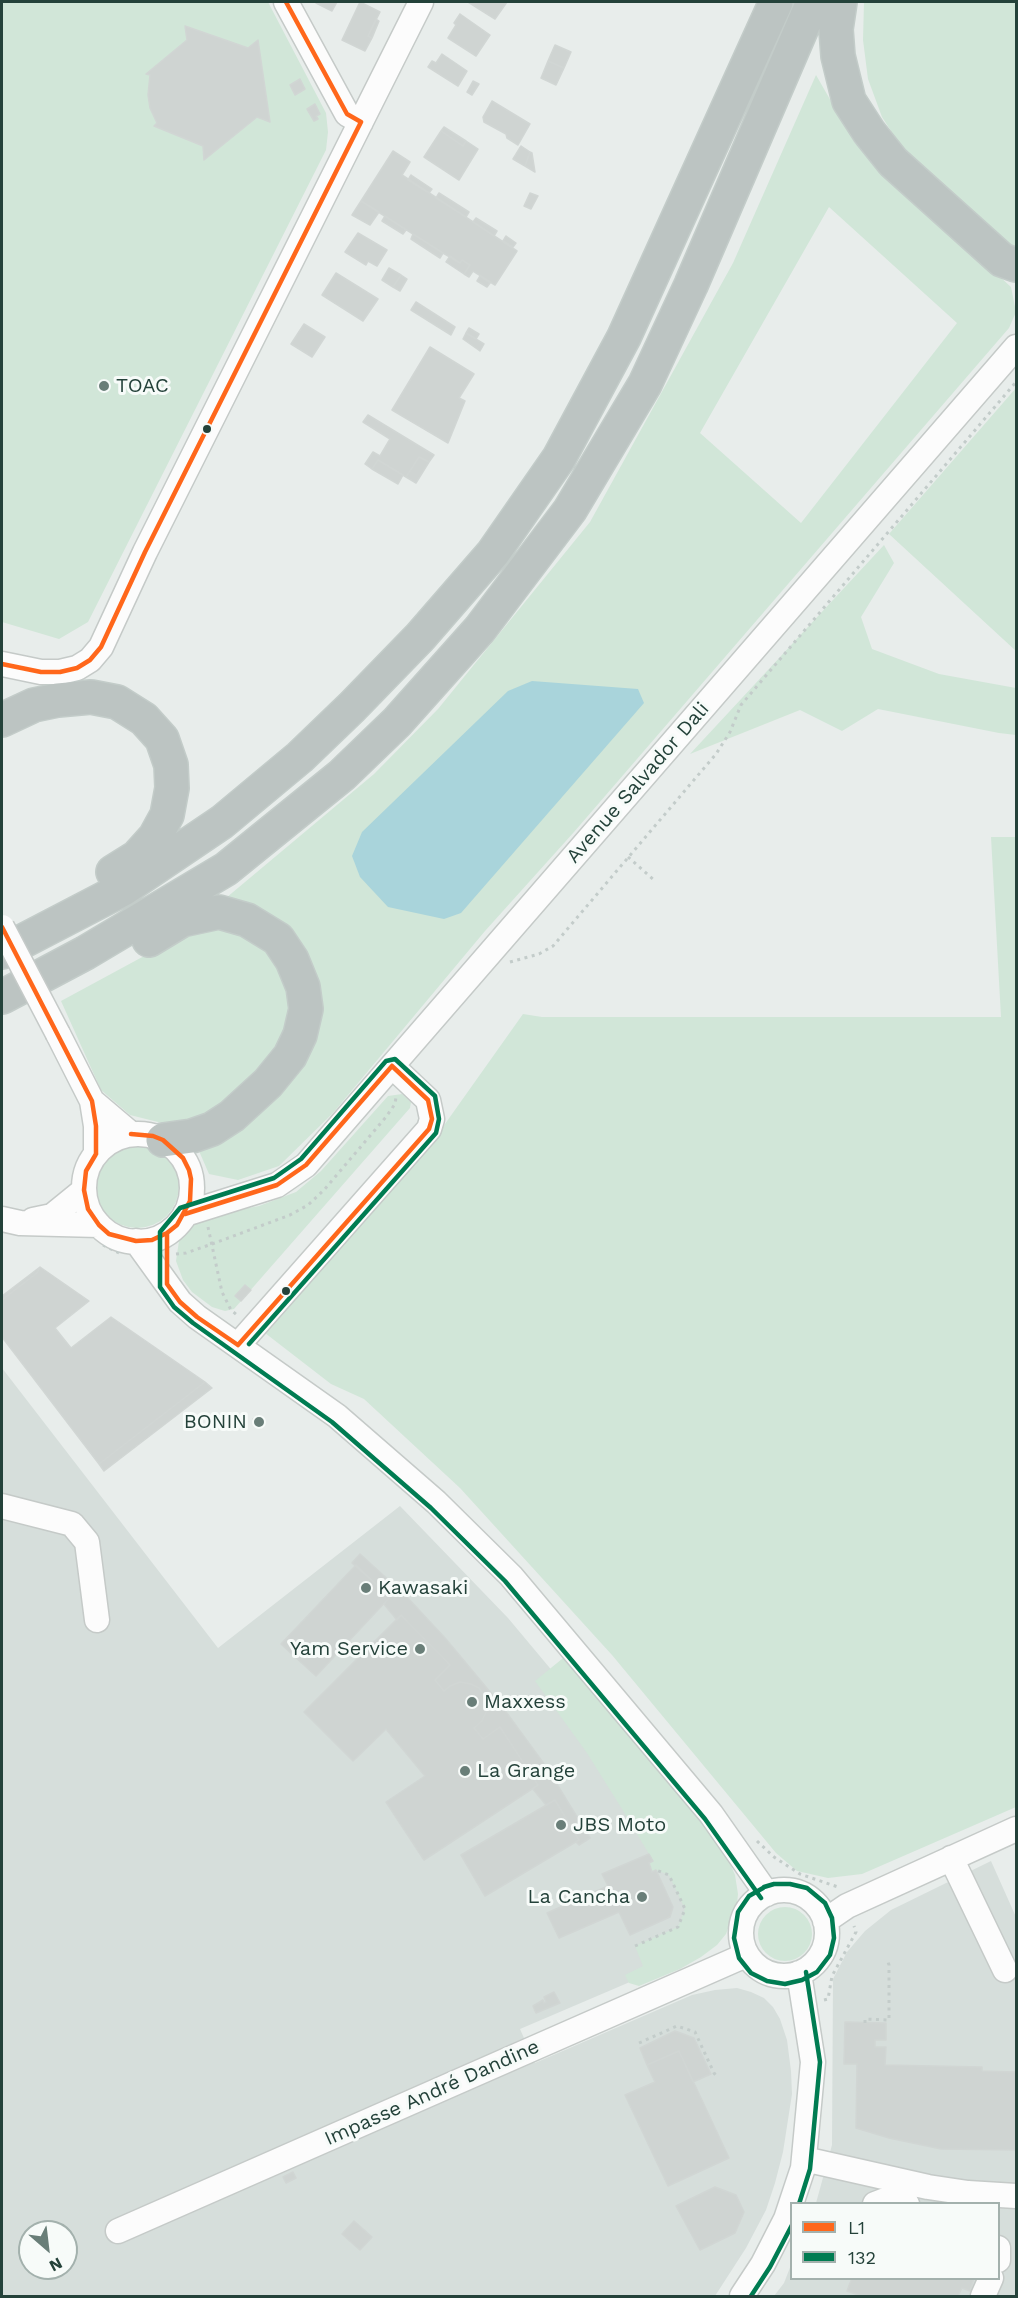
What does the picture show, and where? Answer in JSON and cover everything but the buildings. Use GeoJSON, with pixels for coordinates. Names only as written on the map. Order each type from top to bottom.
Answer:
{"type":"FeatureCollection","features":[{"type":"Feature","properties":{"kind":"highway"},"geometry":{"type":"LineString","coordinates":[[2,952],[123,889],[222,822],[283,771],[352,708],[420,637],[493,553],[559,458],[624,338],[776,2]]}},
{"type":"Feature","properties":{"kind":"highway"},"geometry":{"type":"LineString","coordinates":[[2,997],[94,948],[243,856],[342,775],[398,722],[480,629],[570,510],[645,384],[691,285],[813,2]]}},
{"type":"Feature","properties":{"kind":"highway"},"geometry":{"type":"LineString","coordinates":[[840,2],[836,29],[838,56],[849,101],[869,132],[893,162],[1012,267]]}},
{"type":"Feature","properties":{"kind":"highway"},"geometry":{"type":"LineString","coordinates":[[2,720],[34,705],[58,700],[91,697],[117,702],[144,719],[162,739],[171,765],[172,788],[167,815],[155,837],[137,857],[63,903],[42,931]]}},
{"type":"Feature","properties":{"kind":"highway"},"geometry":{"type":"LineString","coordinates":[[2,1021],[119,958],[182,920],[219,912],[247,920],[278,939],[292,960],[303,987],[306,1009],[300,1035],[290,1056],[268,1083],[232,1116],[212,1129],[192,1136],[147,1137]]}},
{"type":"Feature","properties":{"kind":"street"},"geometry":{"type":"LineString","coordinates":[[286,2],[347,114],[361,122]]}},
{"type":"Feature","properties":{"kind":"street"},"geometry":{"type":"LineString","coordinates":[[2,664],[41,672],[60,672],[77,668],[90,660],[100,646],[421,2]]}},
{"type":"Feature","properties":{"kind":"street","name":"Avenue Salvador Dali"},"geometry":{"type":"LineString","coordinates":[[185,1214],[198,1208],[221,1204],[277,1185],[306,1165],[1017,348]]}},
{"type":"Feature","properties":{"kind":"street"},"geometry":{"type":"LineString","coordinates":[[2,927],[92,1101],[96,1126],[96,1154]]}},
{"type":"Feature","properties":{"kind":"street"},"geometry":{"type":"LineString","coordinates":[[238,1345],[429,1129],[432,1119],[428,1100],[392,1066]]}},
{"type":"Feature","properties":{"kind":"street"},"geometry":{"type":"LineString","coordinates":[[92,1101],[183,1158],[191,1179],[190,1202],[177,1225],[167,1233],[129,1248]]}},
{"type":"Feature","properties":{"kind":"street"},"geometry":{"type":"LineString","coordinates":[[99,1234],[88,1209],[84,1190],[86,1171],[96,1154],[112,1140],[147,1137]]}},
{"type":"Feature","properties":{"kind":"street","name":"Avenue Salvador Dali"},"geometry":{"type":"LineString","coordinates":[[191,1179],[200,1185],[221,1192],[243,1195]]}},
{"type":"Feature","properties":{"kind":"street"},"geometry":{"type":"LineString","coordinates":[[11,1221],[52,1216],[84,1190]]}},
{"type":"Feature","properties":{"kind":"street"},"geometry":{"type":"LineString","coordinates":[[11,1221],[110,1234],[122,1239],[129,1248],[148,1261],[180,1302],[197,1317],[337,1416],[436,1502],[511,1576],[711,1814],[767,1894]]}},
{"type":"Feature","properties":{"kind":"street"},"geometry":{"type":"LineString","coordinates":[[167,1233],[167,1284]]}},
{"type":"Feature","properties":{"kind":"street"},"geometry":{"type":"LineString","coordinates":[[2,1506],[72,1524],[87,1542],[97,1620]]}},
{"type":"Feature","properties":{"kind":"street"},"geometry":{"type":"LineString","coordinates":[[825,1921],[847,1906],[1017,1829]]}},
{"type":"Feature","properties":{"kind":"street"},"geometry":{"type":"LineString","coordinates":[[951,1858],[1005,1970]]}},
{"type":"Feature","properties":{"kind":"street"},"geometry":{"type":"LineString","coordinates":[[790,1891],[804,1895],[819,1908],[825,1921],[827,1937],[823,1952],[812,1966],[799,1974],[785,1977],[770,1974],[756,1966],[746,1955],[741,1938],[745,1914],[754,1902],[767,1894],[790,1891]]}},
{"type":"Feature","properties":{"kind":"street","name":"Impasse André Dandine"},"geometry":{"type":"LineString","coordinates":[[118,2231],[746,1955]]}},
{"type":"Feature","properties":{"kind":"street"},"geometry":{"type":"LineString","coordinates":[[791,2202],[804,2159],[813,2062],[799,1974]]}},
{"type":"Feature","properties":{"kind":"street"},"geometry":{"type":"LineString","coordinates":[[804,2159],[976,2198],[1017,2196]]}},
{"type":"Feature","properties":{"kind":"street"},"geometry":{"type":"LineString","coordinates":[[880,2202],[888,2199],[899,2202]]}},
{"type":"Feature","properties":{"kind":"street"},"geometry":{"type":"LineString","coordinates":[[742,2296],[763,2264],[786,2219],[790,2206]]}},
{"type":"Feature","properties":{"kind":"street"},"geometry":{"type":"LineString","coordinates":[[983,2296],[989,2280]]}},
{"type":"Feature","properties":{"kind":"path"},"geometry":{"type":"LineString","coordinates":[[506,963],[539,954],[553,946],[716,754],[730,732],[741,705],[1017,382]]}},
{"type":"Feature","properties":{"kind":"path"},"geometry":{"type":"LineString","coordinates":[[628,857],[655,881]]}},
{"type":"Feature","properties":{"kind":"path"},"geometry":{"type":"LineString","coordinates":[[208,1225],[222,1292],[231,1310],[237,1315]]}},
{"type":"Feature","properties":{"kind":"path"},"geometry":{"type":"LineString","coordinates":[[99,1234],[129,1248]]}},
{"type":"Feature","properties":{"kind":"path"},"geometry":{"type":"LineString","coordinates":[[635,1946],[678,1927],[685,1909],[669,1875],[656,1870]]}},
{"type":"Feature","properties":{"kind":"path"},"geometry":{"type":"LineString","coordinates":[[865,2023],[865,2019],[890,2019],[887,1959]]}},
{"type":"Feature","properties":{"kind":"path"},"geometry":{"type":"LineString","coordinates":[[639,2043],[677,2026],[695,2032],[718,2078]]}},
{"type":"Feature","properties":{"kind":"shaded area"},"geometry":{"type":"Polygon","coordinates":[[[2,1368],[218,1648],[400,1506],[508,1618],[595,1722],[721,1888],[686,1958],[520,2029],[535,2063],[692,1995],[737,1988],[764,1998],[773,2007],[787,2040],[791,2071],[792,2094],[783,2152],[766,2210],[746,2248],[715,2296],[2,2296],[2,1368]]]}},
{"type":"Feature","properties":{"kind":"shaded area"},"geometry":{"type":"Polygon","coordinates":[[[991,1861],[1016,1917],[1016,2296],[774,2296],[784,2283],[790,2268],[790,2280],[1000,2280],[1000,2202],[816,2202],[832,2145],[833,1979],[847,1952],[865,1931],[891,1910],[991,1861]]]}},
{"type":"Feature","properties":{"kind":"green space","name":"TOAC"},"geometry":{"type":"Polygon","coordinates":[[[2,2],[268,2],[326,113],[328,132],[326,150],[88,622],[59,639],[2,622],[2,2]]]}},
{"type":"Feature","properties":{"kind":"green space"},"geometry":{"type":"Polygon","coordinates":[[[864,2],[1016,2],[1016,250],[1004,243],[944,189],[900,145],[882,117],[868,79],[863,40],[864,2]]]}},
{"type":"Feature","properties":{"kind":"green space"},"geometry":{"type":"Polygon","coordinates":[[[816,75],[855,143],[1011,287],[1016,312],[1009,328],[574,832],[485,931],[333,1113],[279,1166],[238,1180],[209,1174],[196,1144],[290,1074],[311,964],[220,903],[374,774],[438,709],[590,522],[733,263],[816,75]],[[829,207],[700,433],[801,523],[957,323],[829,207]]]}},
{"type":"Feature","properties":{"kind":"green space"},"geometry":{"type":"Polygon","coordinates":[[[1016,388],[1016,651],[889,534],[1016,388]]]}},
{"type":"Feature","properties":{"kind":"green space"},"geometry":{"type":"Polygon","coordinates":[[[884,545],[894,563],[861,617],[872,649],[939,674],[1016,688],[1016,735],[878,709],[842,731],[800,710],[690,754],[884,545]]]}},
{"type":"Feature","properties":{"kind":"green space"},"geometry":{"type":"Polygon","coordinates":[[[991,837],[1016,837],[1016,1807],[862,1874],[828,1878],[797,1871],[776,1853],[612,1655],[460,1488],[364,1399],[331,1384],[265,1333],[440,1131],[523,1014],[542,1017],[1001,1017],[991,837]]]}},
{"type":"Feature","properties":{"kind":"green space"},"geometry":{"type":"Polygon","coordinates":[[[221,927],[240,931],[282,961],[295,1010],[287,1036],[219,1116],[170,1125],[130,1115],[101,1090],[61,1001],[170,942],[195,931],[221,927]]]}},
{"type":"Feature","properties":{"kind":"green space"},"geometry":{"type":"Polygon","coordinates":[[[402,1094],[411,1102],[410,1108],[234,1309],[225,1311],[212,1307],[192,1292],[183,1280],[176,1261],[179,1241],[194,1223],[206,1216],[259,1206],[296,1192],[321,1171],[388,1096],[402,1094]]]}},
{"type":"Feature","properties":{"kind":"green space"},"geometry":{"type":"Polygon","coordinates":[[[137,1144],[153,1147],[167,1156],[176,1170],[179,1186],[176,1202],[167,1216],[153,1225],[137,1228],[121,1225],[107,1216],[98,1202],[95,1186],[98,1170],[107,1156],[121,1147],[137,1144]]]}},
{"type":"Feature","properties":{"kind":"green space"},"geometry":{"type":"Polygon","coordinates":[[[568,1654],[700,1815],[726,1854],[735,1875],[737,1904],[726,1934],[717,1945],[680,1969],[639,1986],[629,1983],[625,1975],[643,1966],[635,1946],[678,1927],[685,1909],[669,1875],[656,1870],[652,1872],[649,1863],[653,1861],[622,1809],[587,1753],[535,1681],[568,1654]]]}},
{"type":"Feature","properties":{"kind":"green space"},"geometry":{"type":"Polygon","coordinates":[[[780,1907],[790,1907],[800,1911],[808,1919],[812,1934],[808,1949],[800,1957],[790,1961],[780,1961],[770,1957],[762,1949],[758,1939],[758,1929],[762,1919],[770,1911],[780,1907]]]}},
{"type":"Feature","properties":{"kind":"water"},"geometry":{"type":"Polygon","coordinates":[[[532,681],[638,689],[644,703],[461,913],[444,919],[388,907],[360,877],[352,856],[362,832],[508,691],[532,681]]]}},
{"type":"Feature","properties":{"kind":"transit line","name":"L1"},"geometry":{"type":"LineString","coordinates":[[286,2],[347,114],[361,122]]}},
{"type":"Feature","properties":{"kind":"transit line","name":"L1"},"geometry":{"type":"LineString","coordinates":[[2,664],[41,672],[60,672],[77,668],[90,660],[101,647],[145,552],[361,122]]}},
{"type":"Feature","properties":{"kind":"transit line","name":"L1"},"geometry":{"type":"LineString","coordinates":[[2,927],[92,1101],[96,1126],[96,1154]]}},
{"type":"Feature","properties":{"kind":"transit line","name":"132"},"geometry":{"type":"LineString","coordinates":[[249,1344],[436,1133],[439,1119],[435,1096],[395,1059],[386,1061],[301,1159],[274,1178],[180,1208],[160,1232],[160,1287],[174,1307],[193,1323],[332,1422],[431,1508],[505,1581],[705,1819],[761,1898]]}},
{"type":"Feature","properties":{"kind":"transit line","name":"L1"},"geometry":{"type":"LineString","coordinates":[[185,1214],[277,1185],[306,1165],[392,1066]]}},
{"type":"Feature","properties":{"kind":"transit line","name":"L1"},"geometry":{"type":"LineString","coordinates":[[238,1345],[429,1129],[432,1119],[428,1100],[392,1066]]}},
{"type":"Feature","properties":{"kind":"transit line","name":"L1"},"geometry":{"type":"LineString","coordinates":[[96,1154],[86,1171],[84,1190],[88,1209],[99,1225],[109,1234],[136,1241],[152,1240],[167,1233],[177,1225],[190,1201],[189,1170],[183,1158],[163,1140],[153,1136],[131,1134]]}},
{"type":"Feature","properties":{"kind":"transit line","name":"L1"},"geometry":{"type":"LineString","coordinates":[[167,1233],[167,1284],[180,1302],[197,1317],[238,1345]]}},
{"type":"Feature","properties":{"kind":"transit line","name":"132"},"geometry":{"type":"LineString","coordinates":[[763,1888],[749,1896],[738,1912],[734,1938],[739,1958],[751,1973],[767,1981],[785,1984],[802,1980],[817,1972],[830,1955],[834,1938],[832,1918],[825,1903],[807,1888],[790,1884],[774,1884],[764,1887]]}},
{"type":"Feature","properties":{"kind":"transit line","name":"132"},"geometry":{"type":"LineString","coordinates":[[800,2202],[810,2169],[820,2062],[806,1972]]}},
{"type":"Feature","properties":{"kind":"transit line","name":"132"},"geometry":{"type":"LineString","coordinates":[[751,2296],[770,2267],[790,2229]]}},
{"type":"Feature","properties":{"kind":"place","name":"TOAC"},"geometry":{"type":"Point","coordinates":[104,386]}},
{"type":"Feature","properties":{"kind":"place","name":"BONIN"},"geometry":{"type":"Point","coordinates":[259,1422]}},
{"type":"Feature","properties":{"kind":"place","name":"Kawasaki"},"geometry":{"type":"Point","coordinates":[366,1588]}},
{"type":"Feature","properties":{"kind":"place","name":"Yam Service"},"geometry":{"type":"Point","coordinates":[420,1649]}},
{"type":"Feature","properties":{"kind":"place","name":"Maxxess"},"geometry":{"type":"Point","coordinates":[472,1702]}},
{"type":"Feature","properties":{"kind":"place","name":"La Grange"},"geometry":{"type":"Point","coordinates":[465,1771]}},
{"type":"Feature","properties":{"kind":"place","name":"JBS Moto"},"geometry":{"type":"Point","coordinates":[561,1825]}},
{"type":"Feature","properties":{"kind":"place","name":"La Cancha"},"geometry":{"type":"Point","coordinates":[642,1897]}}]}
